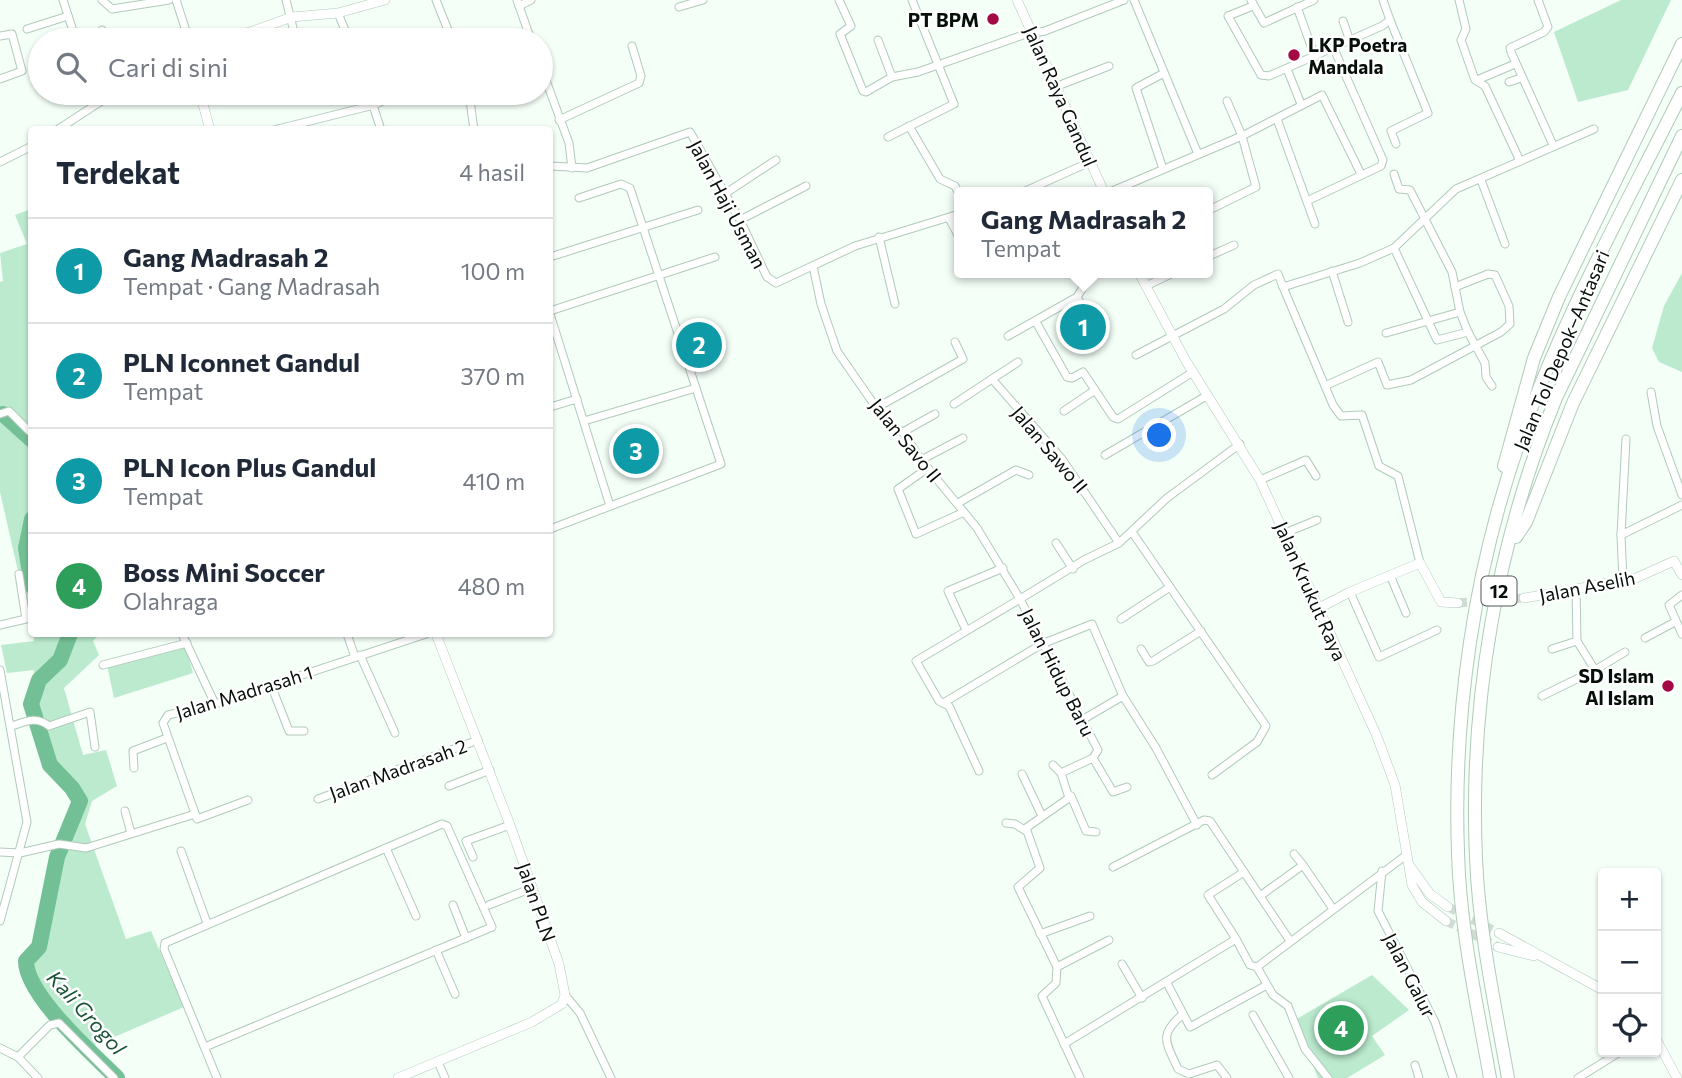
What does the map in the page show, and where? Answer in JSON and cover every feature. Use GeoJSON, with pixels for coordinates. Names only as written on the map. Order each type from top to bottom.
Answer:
{"type":"FeatureCollection","features":[{"type":"Feature","properties":{"kind":"highway"},"geometry":{"type":"LineString","coordinates":[[1494,525],[1506,456],[1534,358],[1559,297],[1624,158],[1682,44]]}},
{"type":"Feature","properties":{"kind":"highway","name":"Jalan Tol Depok–Antasari"},"geometry":{"type":"LineString","coordinates":[[1490,1078],[1462,908],[1458,854],[1458,793],[1462,700],[1494,525],[1521,436],[1562,339],[1682,93]]}},
{"type":"Feature","properties":{"kind":"highway","name":"Jalan Tol Depok–Antasari"},"geometry":{"type":"LineString","coordinates":[[1508,1078],[1479,905],[1475,792],[1478,706],[1507,552],[1539,441],[1556,398],[1682,136]]}},
{"type":"Feature","properties":{"kind":"highway"},"geometry":{"type":"LineString","coordinates":[[1507,552],[1525,522],[1573,403],[1682,180]]}},
{"type":"Feature","properties":{"kind":"street"},"geometry":{"type":"LineString","coordinates":[[63,0],[72,28]]}},
{"type":"Feature","properties":{"kind":"street"},"geometry":{"type":"LineString","coordinates":[[102,0],[112,9],[169,0]]}},
{"type":"Feature","properties":{"kind":"street"},"geometry":{"type":"LineString","coordinates":[[176,0],[185,28]]}},
{"type":"Feature","properties":{"kind":"street"},"geometry":{"type":"LineString","coordinates":[[286,0],[294,28]]}},
{"type":"Feature","properties":{"kind":"street"},"geometry":{"type":"LineString","coordinates":[[261,28],[292,17],[338,12],[359,4],[385,0]]}},
{"type":"Feature","properties":{"kind":"street"},"geometry":{"type":"LineString","coordinates":[[436,0],[447,28]]}},
{"type":"Feature","properties":{"kind":"street"},"geometry":{"type":"LineString","coordinates":[[527,28],[518,3],[531,0]]}},
{"type":"Feature","properties":{"kind":"street"},"geometry":{"type":"LineString","coordinates":[[679,7],[703,0]]}},
{"type":"Feature","properties":{"kind":"street"},"geometry":{"type":"LineString","coordinates":[[839,0],[851,26],[840,34],[863,91],[892,77],[939,65],[1056,27],[1124,0]]}},
{"type":"Feature","properties":{"kind":"street"},"geometry":{"type":"LineString","coordinates":[[888,137],[954,104],[913,0]]}},
{"type":"Feature","properties":{"kind":"street","name":"Jalan Raya Gandul"},"geometry":{"type":"LineString","coordinates":[[1017,0],[1034,32],[1055,88],[1102,187]]}},
{"type":"Feature","properties":{"kind":"street"},"geometry":{"type":"LineString","coordinates":[[1134,0],[1198,154]]}},
{"type":"Feature","properties":{"kind":"street"},"geometry":{"type":"LineString","coordinates":[[1218,19],[1252,3],[1264,23],[1314,0]]}},
{"type":"Feature","properties":{"kind":"street"},"geometry":{"type":"LineString","coordinates":[[1383,0],[1429,113],[1391,131],[1396,144]]}},
{"type":"Feature","properties":{"kind":"street"},"geometry":{"type":"LineString","coordinates":[[1459,0],[1466,29],[1461,40],[1475,80],[1485,86],[1520,161]]}},
{"type":"Feature","properties":{"kind":"street"},"geometry":{"type":"LineString","coordinates":[[1538,0],[1548,27],[1544,32],[1510,48],[1521,78],[1528,84],[1553,145]]}},
{"type":"Feature","properties":{"kind":"street"},"geometry":{"type":"LineString","coordinates":[[1297,7],[1315,57]]}},
{"type":"Feature","properties":{"kind":"street"},"geometry":{"type":"LineString","coordinates":[[338,12],[344,28]]}},
{"type":"Feature","properties":{"kind":"street"},"geometry":{"type":"LineString","coordinates":[[30,28],[68,16]]}},
{"type":"Feature","properties":{"kind":"street"},"geometry":{"type":"LineString","coordinates":[[1228,16],[1261,75],[1269,76],[1334,49],[1390,20]]}},
{"type":"Feature","properties":{"kind":"street"},"geometry":{"type":"LineString","coordinates":[[1343,21],[1350,41]]}},
{"type":"Feature","properties":{"kind":"street"},"geometry":{"type":"LineString","coordinates":[[0,36],[12,34],[22,71],[0,79]]}},
{"type":"Feature","properties":{"kind":"street"},"geometry":{"type":"LineString","coordinates":[[878,40],[892,77]]}},
{"type":"Feature","properties":{"kind":"street"},"geometry":{"type":"LineString","coordinates":[[559,120],[639,83],[641,76],[632,47]]}},
{"type":"Feature","properties":{"kind":"street"},"geometry":{"type":"LineString","coordinates":[[1307,201],[1381,166],[1383,160],[1334,49]]}},
{"type":"Feature","properties":{"kind":"street"},"geometry":{"type":"LineString","coordinates":[[1475,80],[1515,64]]}},
{"type":"Feature","properties":{"kind":"street"},"geometry":{"type":"LineString","coordinates":[[1055,88],[1109,66]]}},
{"type":"Feature","properties":{"kind":"street"},"geometry":{"type":"LineString","coordinates":[[1287,69],[1301,104]]}},
{"type":"Feature","properties":{"kind":"street"},"geometry":{"type":"LineString","coordinates":[[1163,169],[1136,88],[1164,72]]}},
{"type":"Feature","properties":{"kind":"street"},"geometry":{"type":"LineString","coordinates":[[1509,82],[1521,78]]}},
{"type":"Feature","properties":{"kind":"street"},"geometry":{"type":"LineString","coordinates":[[1122,187],[1242,136],[1322,95],[1361,174]]}},
{"type":"Feature","properties":{"kind":"street"},"geometry":{"type":"LineString","coordinates":[[553,102],[569,144],[572,168],[553,166]]}},
{"type":"Feature","properties":{"kind":"street"},"geometry":{"type":"LineString","coordinates":[[1213,208],[1255,187],[1242,136],[1227,102]]}},
{"type":"Feature","properties":{"kind":"street"},"geometry":{"type":"LineString","coordinates":[[62,126],[90,105]]}},
{"type":"Feature","properties":{"kind":"street"},"geometry":{"type":"LineString","coordinates":[[203,105],[209,126]]}},
{"type":"Feature","properties":{"kind":"street"},"geometry":{"type":"LineString","coordinates":[[290,126],[374,105],[380,126]]}},
{"type":"Feature","properties":{"kind":"street"},"geometry":{"type":"LineString","coordinates":[[471,105],[473,126]]}},
{"type":"Feature","properties":{"kind":"street"},"geometry":{"type":"LineString","coordinates":[[1277,119],[1315,224]]}},
{"type":"Feature","properties":{"kind":"street"},"geometry":{"type":"LineString","coordinates":[[909,126],[940,179],[956,187]]}},
{"type":"Feature","properties":{"kind":"street"},"geometry":{"type":"LineString","coordinates":[[1283,287],[1394,247],[1456,188],[1481,180],[1553,145],[1594,129]]}},
{"type":"Feature","properties":{"kind":"street","name":"Jalan Haji Usman"},"geometry":{"type":"LineString","coordinates":[[572,168],[587,167],[690,132],[726,193],[767,277],[776,283],[879,237],[954,216]]}},
{"type":"Feature","properties":{"kind":"street"},"geometry":{"type":"LineString","coordinates":[[0,162],[28,148]]}},
{"type":"Feature","properties":{"kind":"street"},"geometry":{"type":"LineString","coordinates":[[726,193],[776,160]]}},
{"type":"Feature","properties":{"kind":"street"},"geometry":{"type":"LineString","coordinates":[[1034,187],[1090,162]]}},
{"type":"Feature","properties":{"kind":"street"},"geometry":{"type":"LineString","coordinates":[[1394,174],[1399,189],[1410,190],[1452,272],[1460,312],[1474,346],[1485,363],[1486,377],[1492,386]]}},
{"type":"Feature","properties":{"kind":"street"},"geometry":{"type":"LineString","coordinates":[[1481,180],[1504,244]]}},
{"type":"Feature","properties":{"kind":"street"},"geometry":{"type":"LineString","coordinates":[[553,528],[721,464],[630,188],[625,184],[579,198]]}},
{"type":"Feature","properties":{"kind":"street"},"geometry":{"type":"LineString","coordinates":[[740,220],[806,186]]}},
{"type":"Feature","properties":{"kind":"street"},"geometry":{"type":"LineString","coordinates":[[553,256],[698,210]]}},
{"type":"Feature","properties":{"kind":"street"},"geometry":{"type":"LineString","coordinates":[[948,218],[954,228]]}},
{"type":"Feature","properties":{"kind":"street"},"geometry":{"type":"LineString","coordinates":[[879,237],[895,304]]}},
{"type":"Feature","properties":{"kind":"street"},"geometry":{"type":"LineString","coordinates":[[1213,254],[1234,245]]}},
{"type":"Feature","properties":{"kind":"street"},"geometry":{"type":"LineString","coordinates":[[1394,247],[1437,340],[1468,332]]}},
{"type":"Feature","properties":{"kind":"street"},"geometry":{"type":"LineString","coordinates":[[553,312],[715,257]]}},
{"type":"Feature","properties":{"kind":"street","name":"Jalan Savo II"},"geometry":{"type":"LineString","coordinates":[[813,265],[821,304],[836,351],[889,426],[903,432],[921,460],[958,503],[1003,568],[1018,600]]}},
{"type":"Feature","properties":{"kind":"street"},"geometry":{"type":"LineString","coordinates":[[1332,271],[1348,321]]}},
{"type":"Feature","properties":{"kind":"street"},"geometry":{"type":"LineString","coordinates":[[1326,385],[1378,362],[1387,385],[1411,380],[1510,324],[1509,306],[1492,272],[1455,287]]}},
{"type":"Feature","properties":{"kind":"street"},"geometry":{"type":"LineString","coordinates":[[1136,355],[1224,309],[1254,285],[1278,274],[1299,329],[1341,416],[1362,415],[1379,466],[1398,476],[1420,563],[1441,602],[1458,603]]}},
{"type":"Feature","properties":{"kind":"street"},"geometry":{"type":"LineString","coordinates":[[1008,335],[1035,323],[1077,297],[1089,278]]}},
{"type":"Feature","properties":{"kind":"street"},"geometry":{"type":"LineString","coordinates":[[1142,278],[1171,335]]}},
{"type":"Feature","properties":{"kind":"street"},"geometry":{"type":"LineString","coordinates":[[1146,286],[1163,278]]}},
{"type":"Feature","properties":{"kind":"street"},"geometry":{"type":"LineString","coordinates":[[1077,297],[1098,337]]}},
{"type":"Feature","properties":{"kind":"street"},"geometry":{"type":"LineString","coordinates":[[1386,333],[1427,319],[1460,312]]}},
{"type":"Feature","properties":{"kind":"street"},"geometry":{"type":"LineString","coordinates":[[553,322],[610,506]]}},
{"type":"Feature","properties":{"kind":"street"},"geometry":{"type":"LineString","coordinates":[[1035,323],[1067,377],[1072,378],[1083,372],[1113,417],[1118,419],[1193,372]]}},
{"type":"Feature","properties":{"kind":"street","name":"Jalan Krukut Raya"},"geometry":{"type":"LineString","coordinates":[[1171,335],[1240,444],[1285,533],[1395,785],[1412,885],[1422,902],[1446,921]]}},
{"type":"Feature","properties":{"kind":"street"},"geometry":{"type":"LineString","coordinates":[[878,407],[961,360],[963,357],[955,342]]}},
{"type":"Feature","properties":{"kind":"street"},"geometry":{"type":"LineString","coordinates":[[954,404],[1018,362]]}},
{"type":"Feature","properties":{"kind":"street","name":"Jalan Sawo II"},"geometry":{"type":"LineString","coordinates":[[992,379],[1062,459],[1119,543]]}},
{"type":"Feature","properties":{"kind":"street"},"geometry":{"type":"LineString","coordinates":[[584,421],[696,388]]}},
{"type":"Feature","properties":{"kind":"street"},"geometry":{"type":"LineString","coordinates":[[1064,411],[1095,390]]}},
{"type":"Feature","properties":{"kind":"street"},"geometry":{"type":"LineString","coordinates":[[1651,392],[1657,426],[1682,495]]}},
{"type":"Feature","properties":{"kind":"street"},"geometry":{"type":"LineString","coordinates":[[1105,455],[1208,395]]}},
{"type":"Feature","properties":{"kind":"street"},"geometry":{"type":"LineString","coordinates":[[553,406],[577,398]]}},
{"type":"Feature","properties":{"kind":"street"},"geometry":{"type":"LineString","coordinates":[[0,414],[9,411],[28,430]]}},
{"type":"Feature","properties":{"kind":"street"},"geometry":{"type":"LineString","coordinates":[[903,432],[935,414]]}},
{"type":"Feature","properties":{"kind":"street"},"geometry":{"type":"LineString","coordinates":[[921,460],[963,438]]}},
{"type":"Feature","properties":{"kind":"street"},"geometry":{"type":"LineString","coordinates":[[1623,581],[1621,536],[1626,439]]}},
{"type":"Feature","properties":{"kind":"street"},"geometry":{"type":"LineString","coordinates":[[1197,825],[1156,748],[1123,696],[1092,624],[1042,644],[945,702],[939,701],[925,681],[916,661],[1119,543],[1167,498],[1240,444]]}},
{"type":"Feature","properties":{"kind":"street"},"geometry":{"type":"LineString","coordinates":[[1260,480],[1306,460],[1316,476]]}},
{"type":"Feature","properties":{"kind":"street"},"geometry":{"type":"LineString","coordinates":[[928,468],[898,489],[916,534],[964,512]]}},
{"type":"Feature","properties":{"kind":"street"},"geometry":{"type":"LineString","coordinates":[[958,503],[1016,470],[1030,475]]}},
{"type":"Feature","properties":{"kind":"street"},"geometry":{"type":"LineString","coordinates":[[1621,536],[1682,505]]}},
{"type":"Feature","properties":{"kind":"street"},"geometry":{"type":"LineString","coordinates":[[1285,533],[1317,520]]}},
{"type":"Feature","properties":{"kind":"street"},"geometry":{"type":"LineString","coordinates":[[1132,532],[1266,726],[1256,742],[1212,775]]}},
{"type":"Feature","properties":{"kind":"street"},"geometry":{"type":"LineString","coordinates":[[1056,543],[1073,569]]}},
{"type":"Feature","properties":{"kind":"street","name":"Jalan Aselih"},"geometry":{"type":"LineString","coordinates":[[1524,598],[1623,581],[1678,558],[1682,575]]}},
{"type":"Feature","properties":{"kind":"street"},"geometry":{"type":"LineString","coordinates":[[1319,608],[1420,563]]}},
{"type":"Feature","properties":{"kind":"street"},"geometry":{"type":"LineString","coordinates":[[966,631],[948,591],[1003,568]]}},
{"type":"Feature","properties":{"kind":"street"},"geometry":{"type":"LineString","coordinates":[[0,625],[27,617],[19,574]]}},
{"type":"Feature","properties":{"kind":"street"},"geometry":{"type":"LineString","coordinates":[[1390,575],[1406,612]]}},
{"type":"Feature","properties":{"kind":"street"},"geometry":{"type":"LineString","coordinates":[[1121,619],[1170,587]]}},
{"type":"Feature","properties":{"kind":"street"},"geometry":{"type":"LineString","coordinates":[[1575,590],[1577,641],[1595,670]]}},
{"type":"Feature","properties":{"kind":"street"},"geometry":{"type":"LineString","coordinates":[[1350,592],[1379,657],[1437,630]]}},
{"type":"Feature","properties":{"kind":"street"},"geometry":{"type":"LineString","coordinates":[[1682,595],[1669,606],[1682,634]]}},
{"type":"Feature","properties":{"kind":"street","name":"Jalan Hidup Baru"},"geometry":{"type":"LineString","coordinates":[[1018,600],[1098,750],[1093,758],[1061,774]]}},
{"type":"Feature","properties":{"kind":"street"},"geometry":{"type":"LineString","coordinates":[[1645,638],[1675,622]]}},
{"type":"Feature","properties":{"kind":"street"},"geometry":{"type":"LineString","coordinates":[[1141,649],[1149,662],[1153,661],[1201,631]]}},
{"type":"Feature","properties":{"kind":"street"},"geometry":{"type":"LineString","coordinates":[[184,637],[215,705]]}},
{"type":"Feature","properties":{"kind":"street"},"geometry":{"type":"LineString","coordinates":[[348,637],[395,733]]}},
{"type":"Feature","properties":{"kind":"street","name":"Jalan Madrasah 1"},"geometry":{"type":"LineString","coordinates":[[196,816],[167,738],[163,723],[168,715],[215,705],[358,656],[405,637]]}},
{"type":"Feature","properties":{"kind":"street","name":"Jalan PLN"},"geometry":{"type":"LineString","coordinates":[[437,637],[510,825],[559,964],[565,995]]}},
{"type":"Feature","properties":{"kind":"street"},"geometry":{"type":"LineString","coordinates":[[1552,649],[1577,641]]}},
{"type":"Feature","properties":{"kind":"street"},"geometry":{"type":"LineString","coordinates":[[103,665],[187,643]]}},
{"type":"Feature","properties":{"kind":"street"},"geometry":{"type":"LineString","coordinates":[[1542,696],[1625,652]]}},
{"type":"Feature","properties":{"kind":"street"},"geometry":{"type":"LineString","coordinates":[[0,670],[27,822],[20,853],[1,902],[0,921]]}},
{"type":"Feature","properties":{"kind":"street"},"geometry":{"type":"LineString","coordinates":[[271,685],[289,732],[304,731]]}},
{"type":"Feature","properties":{"kind":"street"},"geometry":{"type":"LineString","coordinates":[[1082,720],[1123,696]]}},
{"type":"Feature","properties":{"kind":"street"},"geometry":{"type":"LineString","coordinates":[[945,702],[979,771]]}},
{"type":"Feature","properties":{"kind":"street"},"geometry":{"type":"LineString","coordinates":[[12,726],[37,720],[49,726],[90,712],[95,747]]}},
{"type":"Feature","properties":{"kind":"street"},"geometry":{"type":"LineString","coordinates":[[134,768],[133,751],[167,738]]}},
{"type":"Feature","properties":{"kind":"street","name":"Jalan Madrasah 2"},"geometry":{"type":"LineString","coordinates":[[318,799],[478,740]]}},
{"type":"Feature","properties":{"kind":"street"},"geometry":{"type":"LineString","coordinates":[[1093,758],[1113,792],[1127,787]]}},
{"type":"Feature","properties":{"kind":"street"},"geometry":{"type":"LineString","coordinates":[[1053,765],[1061,774],[1086,831],[1096,832]]}},
{"type":"Feature","properties":{"kind":"street"},"geometry":{"type":"LineString","coordinates":[[449,786],[490,771]]}},
{"type":"Feature","properties":{"kind":"street"},"geometry":{"type":"LineString","coordinates":[[1022,774],[1042,816]]}},
{"type":"Feature","properties":{"kind":"street"},"geometry":{"type":"LineString","coordinates":[[1026,831],[1028,825],[1071,796]]}},
{"type":"Feature","properties":{"kind":"street"},"geometry":{"type":"LineString","coordinates":[[0,852],[20,853],[58,844],[86,848],[248,800]]}},
{"type":"Feature","properties":{"kind":"street"},"geometry":{"type":"LineString","coordinates":[[125,811],[131,833]]}},
{"type":"Feature","properties":{"kind":"street"},"geometry":{"type":"LineString","coordinates":[[1113,867],[1207,820],[1213,823],[1290,941]]}},
{"type":"Feature","properties":{"kind":"street"},"geometry":{"type":"LineString","coordinates":[[1006,823],[1015,824],[1026,831],[1040,869],[1019,884],[1018,890],[1057,967],[1056,983],[1042,995],[1080,1078]]}},
{"type":"Feature","properties":{"kind":"street"},"geometry":{"type":"LineString","coordinates":[[205,1047],[492,927],[447,826],[442,824],[170,939],[164,949],[217,1078]]}},
{"type":"Feature","properties":{"kind":"street"},"geometry":{"type":"LineString","coordinates":[[473,857],[466,841],[510,825]]}},
{"type":"Feature","properties":{"kind":"street"},"geometry":{"type":"LineString","coordinates":[[386,848],[416,916]]}},
{"type":"Feature","properties":{"kind":"street"},"geometry":{"type":"LineString","coordinates":[[181,851],[207,923]]}},
{"type":"Feature","properties":{"kind":"street"},"geometry":{"type":"LineString","coordinates":[[1294,854],[1333,909]]}},
{"type":"Feature","properties":{"kind":"street"},"geometry":{"type":"LineString","coordinates":[[1256,967],[1382,870],[1407,860]]}},
{"type":"Feature","properties":{"kind":"street","name":"Jalan Krukut Raya"},"geometry":{"type":"LineString","coordinates":[[1407,860],[1430,894],[1448,907]]}},
{"type":"Feature","properties":{"kind":"street"},"geometry":{"type":"LineString","coordinates":[[1260,897],[1303,865]]}},
{"type":"Feature","properties":{"kind":"street","name":"Jalan Galur"},"geometry":{"type":"LineString","coordinates":[[1382,870],[1378,911],[1434,1022],[1453,1078]]}},
{"type":"Feature","properties":{"kind":"street"},"geometry":{"type":"LineString","coordinates":[[1244,872],[1208,895],[1250,965],[1256,967],[1274,997],[1288,1006],[1305,1049],[1328,1078]]}},
{"type":"Feature","properties":{"kind":"street"},"geometry":{"type":"LineString","coordinates":[[489,905],[532,888]]}},
{"type":"Feature","properties":{"kind":"street"},"geometry":{"type":"LineString","coordinates":[[453,905],[466,937]]}},
{"type":"Feature","properties":{"kind":"street"},"geometry":{"type":"LineString","coordinates":[[1040,934],[1090,916]]}},
{"type":"Feature","properties":{"kind":"street"},"geometry":{"type":"LineString","coordinates":[[1499,933],[1598,987]]}},
{"type":"Feature","properties":{"kind":"street"},"geometry":{"type":"LineString","coordinates":[[1064,1044],[1236,939]]}},
{"type":"Feature","properties":{"kind":"street"},"geometry":{"type":"LineString","coordinates":[[1057,967],[1109,940]]}},
{"type":"Feature","properties":{"kind":"street"},"geometry":{"type":"LineString","coordinates":[[1498,947],[1546,959]]}},
{"type":"Feature","properties":{"kind":"street"},"geometry":{"type":"LineString","coordinates":[[436,950],[455,994]]}},
{"type":"Feature","properties":{"kind":"street"},"geometry":{"type":"LineString","coordinates":[[1122,964],[1142,998]]}},
{"type":"Feature","properties":{"kind":"street"},"geometry":{"type":"LineString","coordinates":[[1167,983],[1188,1027],[1265,985]]}},
{"type":"Feature","properties":{"kind":"street"},"geometry":{"type":"LineString","coordinates":[[398,1078],[532,1022],[562,1004],[565,995]]}},
{"type":"Feature","properties":{"kind":"street"},"geometry":{"type":"LineString","coordinates":[[565,995],[580,1013],[611,1078]]}},
{"type":"Feature","properties":{"kind":"street"},"geometry":{"type":"LineString","coordinates":[[1183,1014],[1168,1027],[1165,1036],[1178,1069],[1189,1074],[1217,1065],[1227,1078]]}},
{"type":"Feature","properties":{"kind":"street"},"geometry":{"type":"LineString","coordinates":[[1253,1015],[1286,1077]]}},
{"type":"Feature","properties":{"kind":"street"},"geometry":{"type":"LineString","coordinates":[[18,1057],[50,1025],[59,1023],[114,1078]]}},
{"type":"Feature","properties":{"kind":"street"},"geometry":{"type":"LineString","coordinates":[[0,1040],[2,1048],[18,1057],[38,1078]]}},
{"type":"Feature","properties":{"kind":"street"},"geometry":{"type":"LineString","coordinates":[[1661,1048],[1677,1078]]}},
{"type":"Feature","properties":{"kind":"street"},"geometry":{"type":"LineString","coordinates":[[1578,1078],[1612,1057]]}},
{"type":"Feature","properties":{"kind":"street"},"geometry":{"type":"LineString","coordinates":[[438,1062],[445,1078]]}},
{"type":"Feature","properties":{"kind":"street"},"geometry":{"type":"LineString","coordinates":[[1415,1065],[1419,1078]]}},
{"type":"Feature","properties":{"kind":"green space"},"geometry":{"type":"Polygon","coordinates":[[[1621,0],[1671,0],[1628,90],[1578,102],[1554,32],[1621,0]]]}},
{"type":"Feature","properties":{"kind":"green space"},"geometry":{"type":"Polygon","coordinates":[[[28,210],[28,615],[0,492],[0,282],[3,281],[0,253],[27,244],[15,215],[28,210]]]}},
{"type":"Feature","properties":{"kind":"green space"},"geometry":{"type":"Polygon","coordinates":[[[1682,273],[1682,372],[1659,362],[1652,348],[1664,306],[1682,273]]]}},
{"type":"Feature","properties":{"kind":"green space"},"geometry":{"type":"Polygon","coordinates":[[[33,637],[97,637],[93,641],[99,655],[64,688],[83,755],[106,750],[117,786],[92,801],[85,824],[126,939],[151,931],[184,1007],[91,1047],[24,967],[40,945],[76,798],[59,781],[31,694],[34,670],[7,673],[1,645],[34,641],[33,637]]]}},
{"type":"Feature","properties":{"kind":"green space"},"geometry":{"type":"Polygon","coordinates":[[[184,641],[193,673],[114,698],[107,665],[184,641]]]}},
{"type":"Feature","properties":{"kind":"green space"},"geometry":{"type":"Polygon","coordinates":[[[1372,975],[1409,1010],[1372,1036],[1385,1055],[1347,1078],[1318,1078],[1295,1020],[1372,975]]]}},
{"type":"Feature","properties":{"kind":"waterway","name":"Kali Grogol"},"geometry":{"type":"LineString","coordinates":[[3,414],[28,436]]}},
{"type":"Feature","properties":{"kind":"waterway","name":"Kali Grogol"},"geometry":{"type":"LineString","coordinates":[[28,538],[28,561]]}},
{"type":"Feature","properties":{"kind":"waterway","name":"Kali Grogol"},"geometry":{"type":"LineString","coordinates":[[69,637],[60,660],[39,680],[31,704],[50,765],[72,788],[80,801],[57,857],[39,947],[26,961],[29,975],[48,1006],[117,1078]]}},
{"type":"Feature","properties":{"kind":"tunnel"},"geometry":{"type":"LineString","coordinates":[[1458,603],[1524,598]]}},
{"type":"Feature","properties":{"kind":"tunnel"},"geometry":{"type":"LineString","coordinates":[[1448,907],[1499,933]]}},
{"type":"Feature","properties":{"kind":"tunnel"},"geometry":{"type":"LineString","coordinates":[[1446,921],[1498,947]]}},
{"type":"Feature","properties":{"kind":"place","name":"PT BPM"},"geometry":{"type":"Point","coordinates":[993,19]}},
{"type":"Feature","properties":{"kind":"place","name":"LKP Poetra Mandala"},"geometry":{"type":"Point","coordinates":[1294,55]}},
{"type":"Feature","properties":{"kind":"place","name":"Gang Madrasah 2"},"geometry":{"type":"Point","coordinates":[1083,327]}},
{"type":"Feature","properties":{"kind":"place","name":"PLN Iconnet Gandul"},"geometry":{"type":"Point","coordinates":[699,345]}},
{"type":"Feature","properties":{"kind":"place","name":"PLN Icon Plus Gandul"},"geometry":{"type":"Point","coordinates":[636,451]}},
{"type":"Feature","properties":{"kind":"place","name":"SD Islam Al Islam"},"geometry":{"type":"Point","coordinates":[1668,686]}},
{"type":"Feature","properties":{"kind":"place","name":"Boss Mini Soccer"},"geometry":{"type":"Point","coordinates":[1341,1028]}}]}
